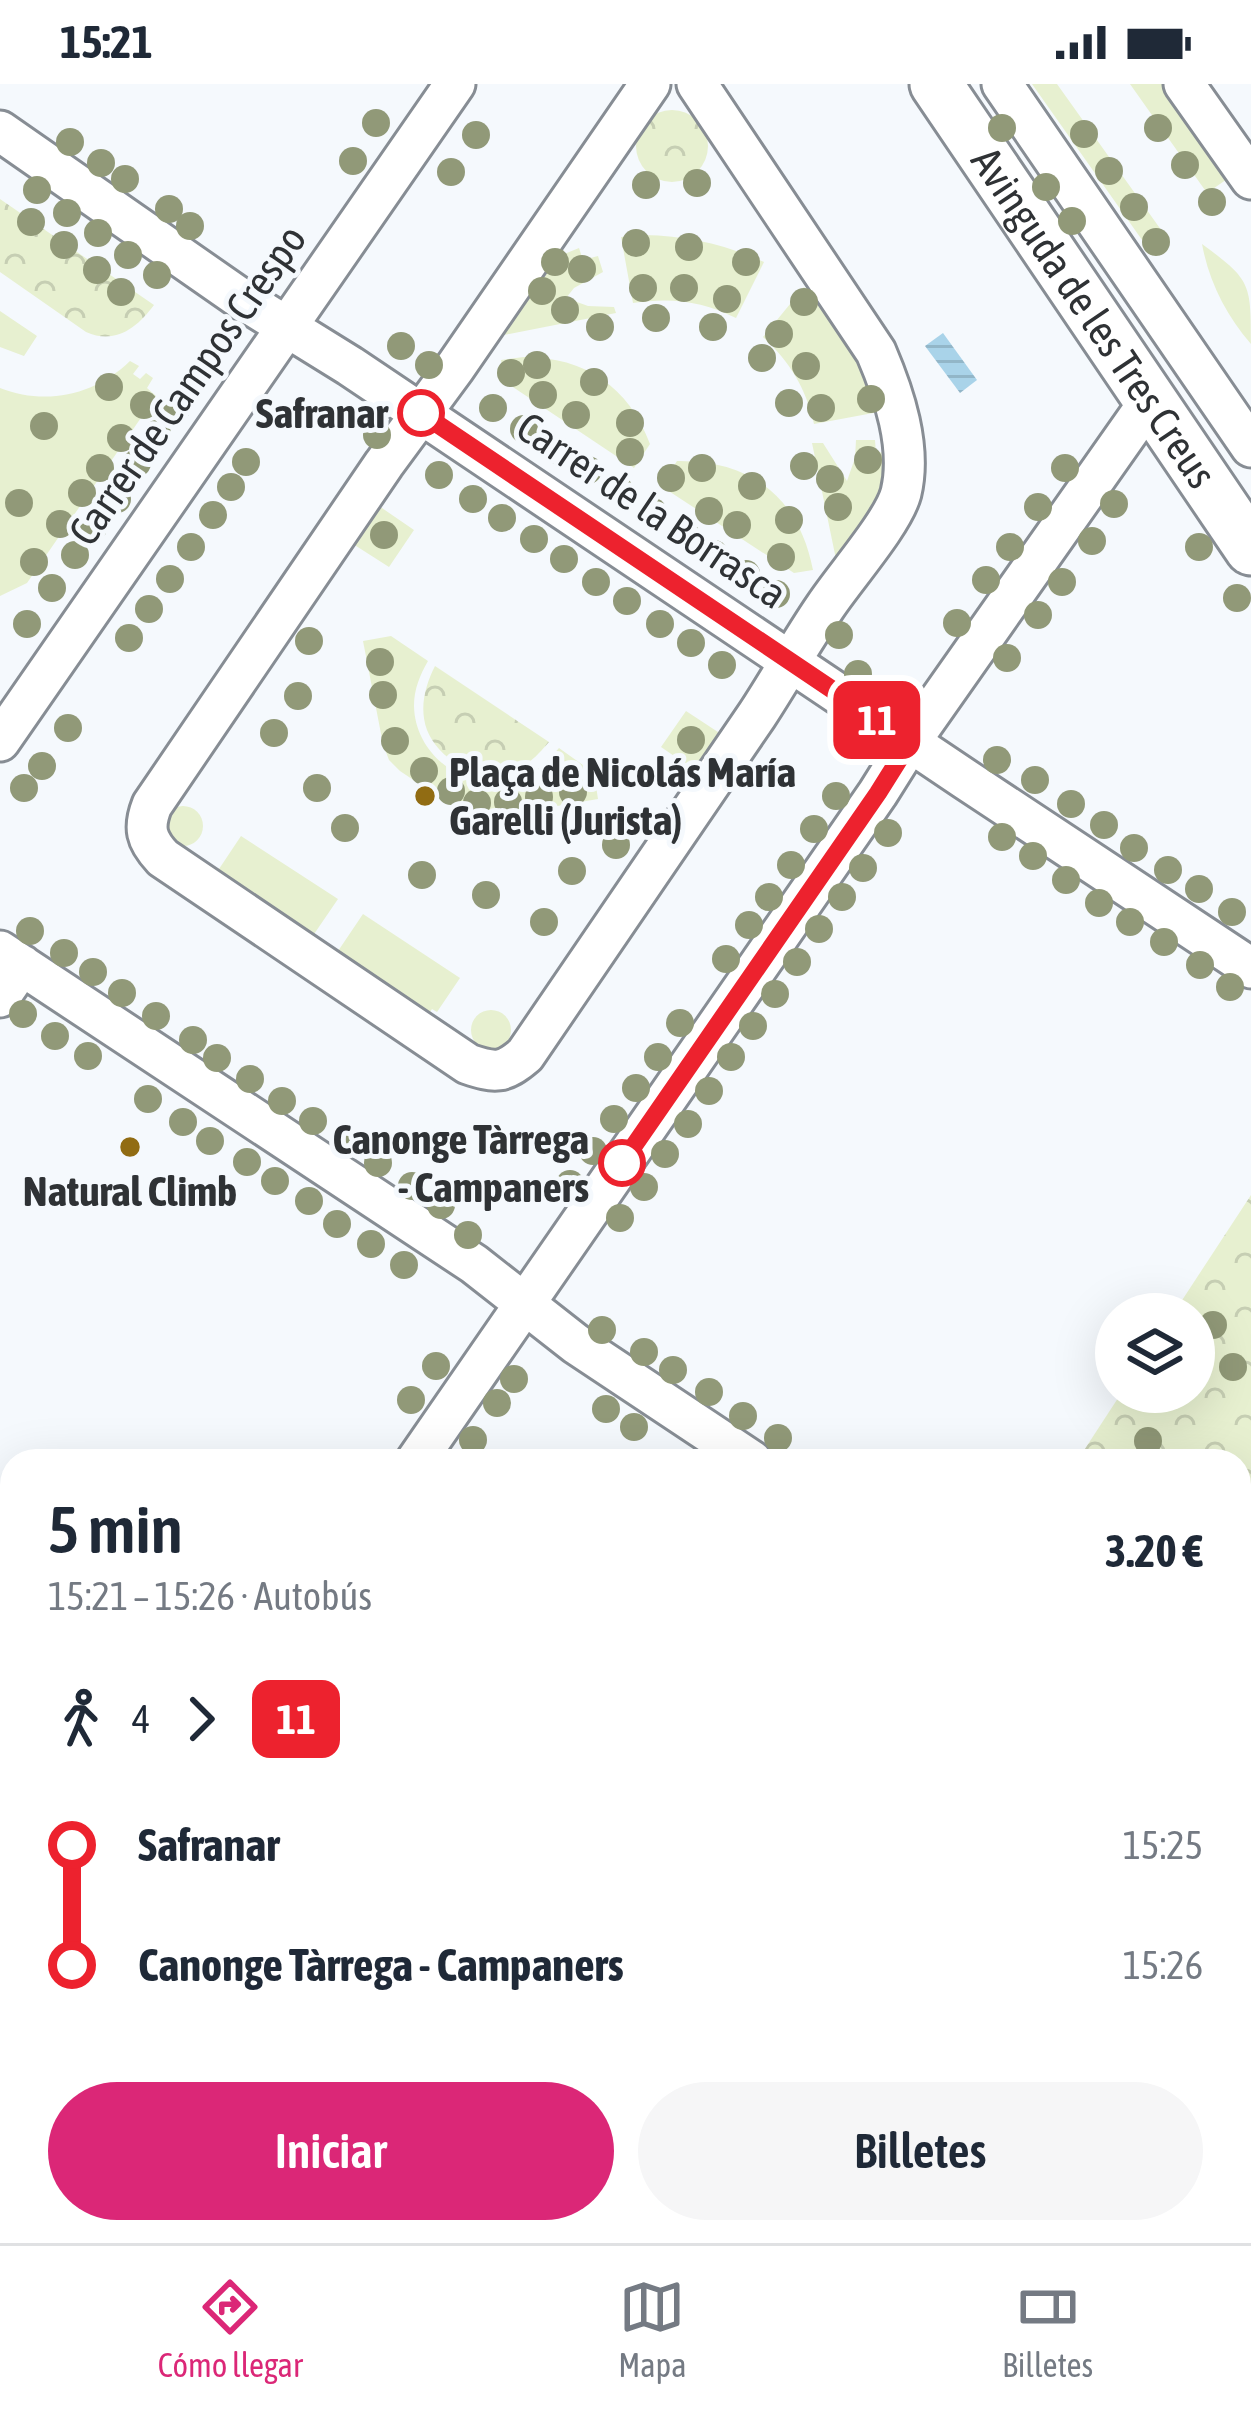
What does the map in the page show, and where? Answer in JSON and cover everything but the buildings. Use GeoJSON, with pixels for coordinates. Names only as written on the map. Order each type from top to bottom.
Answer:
{"type":"FeatureCollection","features":[{"type":"Feature","properties":{"kind":"main road","name":"Avinguda de les Tres Creus"},"geometry":{"type":"LineString","coordinates":[[936,84],[1251,549]]}},
{"type":"Feature","properties":{"kind":"street","name":"Carrer de Campos Crespo"},"geometry":{"type":"LineString","coordinates":[[0,741],[455,84]]}},
{"type":"Feature","properties":{"kind":"street"},"geometry":{"type":"LineString","coordinates":[[650,84],[152,805],[145,823],[148,843],[163,858],[468,1064],[491,1072],[509,1068],[525,1054],[894,510],[901,492],[900,423],[875,352],[697,84]]}},
{"type":"Feature","properties":{"kind":"street","name":"Avinguda de les Tres Creus"},"geometry":{"type":"LineString","coordinates":[[1002,84],[1251,447]]}},
{"type":"Feature","properties":{"kind":"street"},"geometry":{"type":"LineString","coordinates":[[1184,84],[1251,179]]}},
{"type":"Feature","properties":{"kind":"street","name":"Carrer de la Borrasca"},"geometry":{"type":"LineString","coordinates":[[0,131],[284,328],[350,366],[1251,968]]}},
{"type":"Feature","properties":{"kind":"street"},"geometry":{"type":"LineString","coordinates":[[424,1449],[1150,402]]}},
{"type":"Feature","properties":{"kind":"street"},"geometry":{"type":"LineString","coordinates":[[7,971],[454,1251],[575,1344],[734,1449]]}},
{"type":"Feature","properties":{"kind":"green space"},"geometry":{"type":"Polygon","coordinates":[[[1032,84],[1057,84],[1164,234],[1147,247],[1032,84]]]}},
{"type":"Feature","properties":{"kind":"green space"},"geometry":{"type":"Polygon","coordinates":[[[1130,84],[1184,84],[1243,168],[1207,193],[1130,84]]]}},
{"type":"Feature","properties":{"kind":"green space"},"geometry":{"type":"Polygon","coordinates":[[[672,110],[697,121],[708,146],[697,171],[672,182],[647,171],[636,146],[647,121],[672,110]]]}},
{"type":"Feature","properties":{"kind":"green space"},"geometry":{"type":"Polygon","coordinates":[[[0,199],[154,305],[125,332],[97,336],[86,332],[0,272],[0,199]]]}},
{"type":"Feature","properties":{"kind":"green space"},"geometry":{"type":"Polygon","coordinates":[[[621,237],[706,242],[764,262],[736,318],[686,302],[633,303],[621,237]]]}},
{"type":"Feature","properties":{"kind":"green space"},"geometry":{"type":"Polygon","coordinates":[[[1202,244],[1245,285],[1251,344],[1220,297],[1202,244]]]}},
{"type":"Feature","properties":{"kind":"green space"},"geometry":{"type":"Polygon","coordinates":[[[579,248],[583,260],[598,256],[603,272],[566,298],[588,306],[614,307],[616,313],[499,336],[552,259],[579,248]]]}},
{"type":"Feature","properties":{"kind":"green space"},"geometry":{"type":"Polygon","coordinates":[[[804,287],[855,344],[884,411],[814,424],[796,376],[763,337],[804,287]]]}},
{"type":"Feature","properties":{"kind":"green space"},"geometry":{"type":"Polygon","coordinates":[[[0,311],[37,336],[24,356],[0,347],[0,311]]]}},
{"type":"Feature","properties":{"kind":"green space"},"geometry":{"type":"Polygon","coordinates":[[[524,357],[585,369],[617,391],[650,444],[634,468],[504,381],[501,360],[524,357]]]}},
{"type":"Feature","properties":{"kind":"green space"},"geometry":{"type":"Polygon","coordinates":[[[130,361],[139,366],[133,374],[153,378],[147,388],[156,396],[27,583],[0,596],[0,388],[35,396],[69,394],[101,382],[130,361]]]}},
{"type":"Feature","properties":{"kind":"green space"},"geometry":{"type":"Polygon","coordinates":[[[856,440],[875,440],[876,453],[891,451],[892,489],[837,564],[812,443],[823,443],[847,481],[856,440]]]}},
{"type":"Feature","properties":{"kind":"green space"},"geometry":{"type":"Polygon","coordinates":[[[677,461],[728,467],[768,488],[796,522],[813,570],[794,573],[661,486],[677,461]]]}},
{"type":"Feature","properties":{"kind":"green space"},"geometry":{"type":"Polygon","coordinates":[[[379,506],[414,530],[389,567],[353,544],[379,506]]]}},
{"type":"Feature","properties":{"kind":"green space"},"geometry":{"type":"Polygon","coordinates":[[[391,636],[428,661],[414,706],[417,726],[438,759],[454,771],[491,783],[531,773],[559,748],[594,773],[598,799],[487,818],[464,814],[400,771],[383,744],[363,641],[391,636]]]}},
{"type":"Feature","properties":{"kind":"green space"},"geometry":{"type":"Polygon","coordinates":[[[435,666],[549,742],[529,762],[508,772],[480,772],[454,762],[434,742],[423,714],[435,666]]]}},
{"type":"Feature","properties":{"kind":"green space"},"geometry":{"type":"Polygon","coordinates":[[[686,711],[721,734],[696,771],[661,747],[686,711]]]}},
{"type":"Feature","properties":{"kind":"green space"},"geometry":{"type":"Polygon","coordinates":[[[183,806],[197,812],[203,826],[197,840],[183,846],[169,840],[163,826],[169,812],[183,806]]]}},
{"type":"Feature","properties":{"kind":"green space"},"geometry":{"type":"Polygon","coordinates":[[[241,836],[338,899],[310,940],[222,883],[227,875],[219,869],[241,836]]]}},
{"type":"Feature","properties":{"kind":"green space"},"geometry":{"type":"Polygon","coordinates":[[[363,914],[460,978],[437,1012],[432,1009],[425,1019],[334,957],[363,914]]]}},
{"type":"Feature","properties":{"kind":"green space"},"geometry":{"type":"Polygon","coordinates":[[[491,1010],[505,1016],[511,1030],[505,1044],[491,1050],[477,1044],[471,1030],[477,1016],[491,1010]]]}},
{"type":"Feature","properties":{"kind":"green space"},"geometry":{"type":"Polygon","coordinates":[[[1251,1195],[1251,1449],[1085,1449],[1108,1413],[1215,1413],[1215,1293],[1187,1293],[1251,1195]]]}},
{"type":"Feature","properties":{"kind":"water"},"geometry":{"type":"Polygon","coordinates":[[[943,333],[977,380],[960,393],[925,346],[943,333]]]}},
{"type":"Feature","properties":{"kind":"bus line","name":"11"},"geometry":{"type":"LineString","coordinates":[[421,413],[910,742],[622,1163]]}},
{"type":"Feature","properties":{"kind":"place","name":"Safranar"},"geometry":{"type":"Point","coordinates":[421,413]}},
{"type":"Feature","properties":{"kind":"place","name":"Plaça de Nicolás María Garelli (Jurista)"},"geometry":{"type":"Point","coordinates":[425,796]}},
{"type":"Feature","properties":{"kind":"place","name":"Natural Climb"},"geometry":{"type":"Point","coordinates":[130,1147]}},
{"type":"Feature","properties":{"kind":"place","name":"Canonge Tàrrega - Campaners"},"geometry":{"type":"Point","coordinates":[622,1163]}}]}
